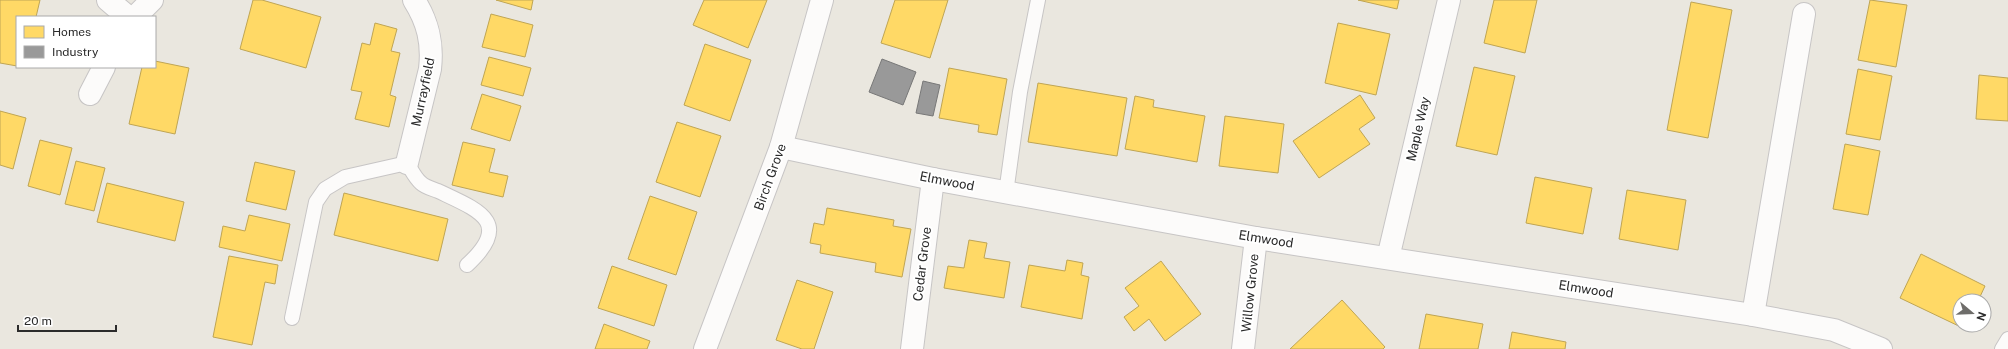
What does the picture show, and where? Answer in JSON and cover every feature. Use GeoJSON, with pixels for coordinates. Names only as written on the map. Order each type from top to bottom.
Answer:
{"type":"FeatureCollection","features":[{"type":"Feature","properties":{"kind":"street"},"geometry":{"type":"LineString","coordinates":[[108,0],[127,16]]}},
{"type":"Feature","properties":{"kind":"street"},"geometry":{"type":"LineString","coordinates":[[136,16],[152,0]]}},
{"type":"Feature","properties":{"kind":"street","name":"Murrayfield"},"geometry":{"type":"LineString","coordinates":[[407,163],[430,69],[432,53],[427,24],[414,0]]}},
{"type":"Feature","properties":{"kind":"street","name":"Birch Grove"},"geometry":{"type":"LineString","coordinates":[[705,349],[781,147],[822,0]]}},
{"type":"Feature","properties":{"kind":"street","name":"Maple Way"},"geometry":{"type":"LineString","coordinates":[[1388,258],[1449,0]]}},
{"type":"Feature","properties":{"kind":"street"},"geometry":{"type":"LineString","coordinates":[[1753,315],[1804,14]]}},
{"type":"Feature","properties":{"kind":"street"},"geometry":{"type":"LineString","coordinates":[[90,94],[103,68]]}},
{"type":"Feature","properties":{"kind":"street","name":"Elmwood"},"geometry":{"type":"LineString","coordinates":[[781,147],[1006,193],[1256,238],[1753,315],[1834,330],[1881,349]]}},
{"type":"Feature","properties":{"kind":"street","name":"Cedar Grove"},"geometry":{"type":"LineString","coordinates":[[912,349],[933,179]]}},
{"type":"Feature","properties":{"kind":"street","name":"Willow Grove"},"geometry":{"type":"LineString","coordinates":[[1244,349],[1256,238]]}},
{"type":"Feature","properties":{"kind":"lane"},"geometry":{"type":"LineString","coordinates":[[1006,193],[1020,92],[1038,0]]}},
{"type":"Feature","properties":{"kind":"lane"},"geometry":{"type":"LineString","coordinates":[[292,318],[316,202],[325,189],[345,177],[407,163],[421,183],[476,209],[489,223],[490,237],[482,252],[467,265]]}},
{"type":"Feature","properties":{"kind":"lane"},"geometry":{"type":"LineString","coordinates":[[2002,349],[2008,338]]}},
{"type":"Feature","properties":{"kind":"building: Homes"},"geometry":{"type":"Polygon","coordinates":[[[0,0],[40,0],[36,16],[16,16],[16,66],[0,63],[0,0]]]}},
{"type":"Feature","properties":{"kind":"building: Homes"},"geometry":{"type":"Polygon","coordinates":[[[253,0],[262,0],[321,17],[306,68],[240,49],[253,0]]]}},
{"type":"Feature","properties":{"kind":"building: Homes"},"geometry":{"type":"Polygon","coordinates":[[[496,0],[533,0],[531,10],[496,0]]]}},
{"type":"Feature","properties":{"kind":"building: Homes"},"geometry":{"type":"Polygon","coordinates":[[[704,0],[767,0],[748,48],[693,25],[704,0]]]}},
{"type":"Feature","properties":{"kind":"building: Homes"},"geometry":{"type":"Polygon","coordinates":[[[895,0],[948,0],[930,58],[881,43],[895,0]]]}},
{"type":"Feature","properties":{"kind":"building: Homes"},"geometry":{"type":"Polygon","coordinates":[[[1358,0],[1399,0],[1397,9],[1358,0]]]}},
{"type":"Feature","properties":{"kind":"building: Homes"},"geometry":{"type":"Polygon","coordinates":[[[1494,0],[1537,0],[1525,53],[1484,43],[1494,0]]]}},
{"type":"Feature","properties":{"kind":"building: Homes"},"geometry":{"type":"Polygon","coordinates":[[[1870,0],[1907,5],[1896,67],[1858,60],[1870,0]]]}},
{"type":"Feature","properties":{"kind":"building: Homes"},"geometry":{"type":"Polygon","coordinates":[[[1691,2],[1732,10],[1708,138],[1667,130],[1691,2]]]}},
{"type":"Feature","properties":{"kind":"building: Homes"},"geometry":{"type":"Polygon","coordinates":[[[491,14],[533,25],[525,57],[482,47],[491,14]]]}},
{"type":"Feature","properties":{"kind":"building: Homes"},"geometry":{"type":"Polygon","coordinates":[[[375,23],[397,29],[391,51],[400,53],[390,95],[396,97],[389,127],[355,119],[362,92],[351,90],[362,43],[370,45],[375,23]]]}},
{"type":"Feature","properties":{"kind":"building: Homes"},"geometry":{"type":"Polygon","coordinates":[[[1338,23],[1390,34],[1376,95],[1325,83],[1338,23]]]}},
{"type":"Feature","properties":{"kind":"building: Homes"},"geometry":{"type":"Polygon","coordinates":[[[705,44],[751,60],[730,121],[684,105],[705,44]]]}},
{"type":"Feature","properties":{"kind":"building: Homes"},"geometry":{"type":"Polygon","coordinates":[[[489,57],[531,68],[523,96],[481,85],[489,57]]]}},
{"type":"Feature","properties":{"kind":"building: Homes"},"geometry":{"type":"Polygon","coordinates":[[[156,61],[189,68],[175,134],[129,124],[142,68],[156,68],[156,61]]]}},
{"type":"Feature","properties":{"kind":"building: Homes"},"geometry":{"type":"Polygon","coordinates":[[[1474,67],[1515,76],[1497,155],[1456,146],[1474,67]]]}},
{"type":"Feature","properties":{"kind":"building: Homes"},"geometry":{"type":"Polygon","coordinates":[[[949,68],[1007,79],[997,135],[978,132],[979,125],[939,118],[949,68]]]}},
{"type":"Feature","properties":{"kind":"building: Homes"},"geometry":{"type":"Polygon","coordinates":[[[1858,69],[1892,76],[1880,140],[1846,134],[1858,69]]]}},
{"type":"Feature","properties":{"kind":"building: Homes"},"geometry":{"type":"Polygon","coordinates":[[[1979,75],[2008,78],[2008,121],[1976,119],[1979,75]]]}},
{"type":"Feature","properties":{"kind":"building: Homes"},"geometry":{"type":"Polygon","coordinates":[[[1038,83],[1127,98],[1117,156],[1028,142],[1038,83]]]}},
{"type":"Feature","properties":{"kind":"building: Homes"},"geometry":{"type":"Polygon","coordinates":[[[482,94],[521,106],[510,141],[471,129],[482,94]]]}},
{"type":"Feature","properties":{"kind":"building: Homes"},"geometry":{"type":"Polygon","coordinates":[[[1360,95],[1375,118],[1359,129],[1370,144],[1319,178],[1293,141],[1360,95]]]}},
{"type":"Feature","properties":{"kind":"building: Homes"},"geometry":{"type":"Polygon","coordinates":[[[1135,96],[1154,100],[1153,107],[1205,116],[1197,162],[1125,149],[1135,96]]]}},
{"type":"Feature","properties":{"kind":"building: Homes"},"geometry":{"type":"Polygon","coordinates":[[[0,111],[26,118],[13,169],[0,165],[0,111]]]}},
{"type":"Feature","properties":{"kind":"building: Homes"},"geometry":{"type":"Polygon","coordinates":[[[1225,116],[1284,124],[1278,173],[1219,166],[1225,116]]]}},
{"type":"Feature","properties":{"kind":"building: Homes"},"geometry":{"type":"Polygon","coordinates":[[[677,122],[721,136],[700,197],[656,182],[677,122]]]}},
{"type":"Feature","properties":{"kind":"building: Homes"},"geometry":{"type":"Polygon","coordinates":[[[40,140],[72,148],[60,195],[28,186],[40,140]]]}},
{"type":"Feature","properties":{"kind":"building: Homes"},"geometry":{"type":"Polygon","coordinates":[[[463,142],[495,149],[489,172],[508,176],[503,197],[452,185],[463,142]]]}},
{"type":"Feature","properties":{"kind":"building: Homes"},"geometry":{"type":"Polygon","coordinates":[[[1845,144],[1880,151],[1868,215],[1833,209],[1845,144]]]}},
{"type":"Feature","properties":{"kind":"building: Homes"},"geometry":{"type":"Polygon","coordinates":[[[76,161],[105,168],[94,211],[65,204],[76,161]]]}},
{"type":"Feature","properties":{"kind":"building: Homes"},"geometry":{"type":"Polygon","coordinates":[[[255,162],[295,171],[286,210],[246,201],[255,162]]]}},
{"type":"Feature","properties":{"kind":"building: Homes"},"geometry":{"type":"Polygon","coordinates":[[[1535,177],[1592,188],[1583,234],[1526,223],[1535,177]]]}},
{"type":"Feature","properties":{"kind":"building: Homes"},"geometry":{"type":"Polygon","coordinates":[[[107,183],[184,202],[175,241],[97,222],[107,183]]]}},
{"type":"Feature","properties":{"kind":"building: Homes"},"geometry":{"type":"Polygon","coordinates":[[[1627,190],[1686,200],[1678,250],[1619,239],[1627,190]]]}},
{"type":"Feature","properties":{"kind":"building: Homes"},"geometry":{"type":"Polygon","coordinates":[[[344,193],[448,219],[438,261],[334,235],[344,193]]]}},
{"type":"Feature","properties":{"kind":"building: Homes"},"geometry":{"type":"Polygon","coordinates":[[[650,196],[697,212],[676,275],[628,259],[650,196]]]}},
{"type":"Feature","properties":{"kind":"building: Homes"},"geometry":{"type":"Polygon","coordinates":[[[827,208],[894,220],[893,226],[911,229],[902,277],[875,272],[876,263],[820,253],[821,245],[810,243],[814,223],[824,225],[827,208]]]}},
{"type":"Feature","properties":{"kind":"building: Homes"},"geometry":{"type":"Polygon","coordinates":[[[249,215],[290,224],[282,261],[219,247],[223,226],[245,231],[249,215]]]}},
{"type":"Feature","properties":{"kind":"building: Homes"},"geometry":{"type":"Polygon","coordinates":[[[969,240],[987,243],[984,258],[1010,262],[1004,298],[944,288],[948,266],[964,268],[969,240]]]}},
{"type":"Feature","properties":{"kind":"building: Homes"},"geometry":{"type":"Polygon","coordinates":[[[1921,254],[1985,286],[1982,293],[1952,293],[1952,323],[1900,298],[1921,254]]]}},
{"type":"Feature","properties":{"kind":"building: Homes"},"geometry":{"type":"Polygon","coordinates":[[[229,256],[278,265],[275,284],[265,282],[252,345],[213,337],[229,256]]]}},
{"type":"Feature","properties":{"kind":"building: Homes"},"geometry":{"type":"Polygon","coordinates":[[[1067,260],[1083,263],[1081,275],[1089,277],[1082,319],[1021,307],[1029,265],[1065,271],[1067,260]]]}},
{"type":"Feature","properties":{"kind":"building: Homes"},"geometry":{"type":"Polygon","coordinates":[[[1161,261],[1201,314],[1165,341],[1149,319],[1134,331],[1124,317],[1139,306],[1125,288],[1161,261]]]}},
{"type":"Feature","properties":{"kind":"building: Homes"},"geometry":{"type":"Polygon","coordinates":[[[612,266],[667,285],[654,326],[598,308],[612,266]]]}},
{"type":"Feature","properties":{"kind":"building: Homes"},"geometry":{"type":"Polygon","coordinates":[[[797,280],[833,292],[814,349],[802,349],[776,340],[797,280]]]}},
{"type":"Feature","properties":{"kind":"building: Homes"},"geometry":{"type":"Polygon","coordinates":[[[1342,300],[1385,347],[1383,349],[1290,349],[1342,300]]]}},
{"type":"Feature","properties":{"kind":"building: Homes"},"geometry":{"type":"Polygon","coordinates":[[[1426,314],[1483,324],[1478,349],[1419,349],[1426,314]]]}},
{"type":"Feature","properties":{"kind":"building: Homes"},"geometry":{"type":"Polygon","coordinates":[[[604,324],[650,341],[647,349],[595,349],[604,324]]]}},
{"type":"Feature","properties":{"kind":"building: Homes"},"geometry":{"type":"Polygon","coordinates":[[[1512,332],[1566,342],[1565,349],[1509,349],[1512,332]]]}},
{"type":"Feature","properties":{"kind":"building: Industry"},"geometry":{"type":"Polygon","coordinates":[[[882,59],[916,72],[903,105],[869,92],[882,59]]]}},
{"type":"Feature","properties":{"kind":"building: Industry"},"geometry":{"type":"Polygon","coordinates":[[[923,81],[940,85],[933,116],[916,113],[923,81]]]}}]}
